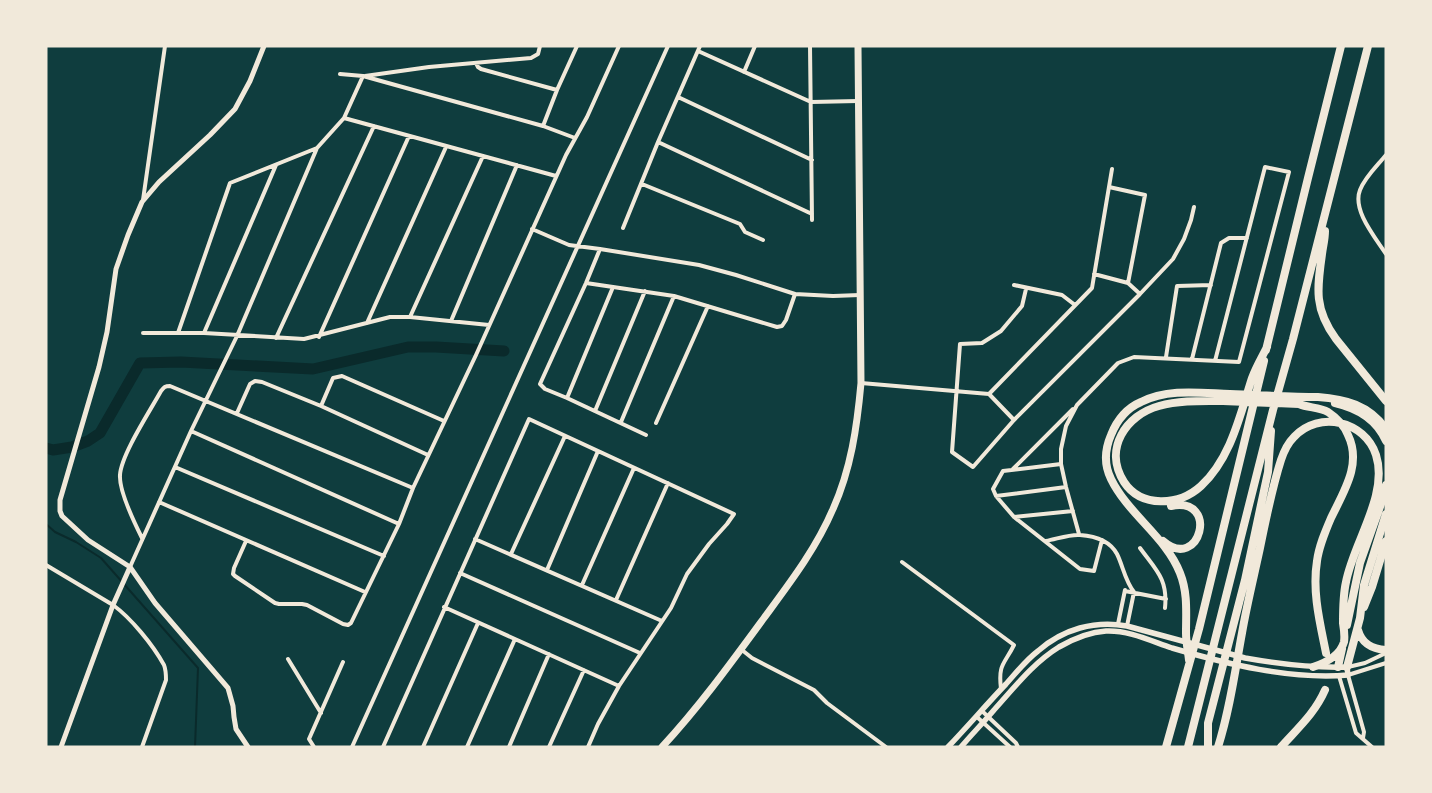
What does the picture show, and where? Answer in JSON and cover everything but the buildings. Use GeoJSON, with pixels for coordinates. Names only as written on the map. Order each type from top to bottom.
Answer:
{"type":"FeatureCollection","features":[{"type":"Feature","properties":{"kind":"highway"},"geometry":{"type":"LineString","coordinates":[[662,747],[688,718],[742,650],[810,553],[834,509],[844,480],[857,425],[860,383],[858,46]]}},
{"type":"Feature","properties":{"kind":"highway"},"geometry":{"type":"LineString","coordinates":[[1166,747],[1189,664],[1341,46]]}},
{"type":"Feature","properties":{"kind":"highway"},"geometry":{"type":"LineString","coordinates":[[1188,747],[1368,46]]}},
{"type":"Feature","properties":{"kind":"highway"},"geometry":{"type":"LineString","coordinates":[[1325,215],[1325,236],[1318,299],[1320,311],[1336,340],[1386,402]]}},
{"type":"Feature","properties":{"kind":"highway"},"geometry":{"type":"LineString","coordinates":[[1137,494],[1157,502],[1169,502],[1187,496],[1205,482],[1222,457],[1231,439],[1253,376],[1267,347]]}},
{"type":"Feature","properties":{"kind":"highway"},"geometry":{"type":"LineString","coordinates":[[1189,664],[1186,635],[1187,608],[1184,584],[1177,566],[1169,553],[1123,498],[1109,473],[1106,458],[1107,448],[1114,428],[1122,415],[1140,402],[1166,394],[1183,393],[1230,398],[1300,400],[1334,398],[1357,404],[1376,416],[1386,428]]}},
{"type":"Feature","properties":{"kind":"highway"},"geometry":{"type":"LineString","coordinates":[[1150,530],[1171,547],[1183,549],[1190,547],[1197,539],[1201,525],[1197,514],[1189,506],[1180,504],[1164,507],[1154,506],[1145,502],[1131,490],[1118,470],[1116,460],[1119,439],[1125,428],[1132,419],[1144,411],[1168,404],[1230,398]]}},
{"type":"Feature","properties":{"kind":"highway"},"geometry":{"type":"LineString","coordinates":[[1300,400],[1329,413],[1339,421],[1350,439],[1353,451],[1353,467],[1348,483],[1322,541],[1316,571],[1316,596],[1326,653]]}},
{"type":"Feature","properties":{"kind":"highway"},"geometry":{"type":"LineString","coordinates":[[1300,400],[1330,403],[1354,409],[1365,415],[1376,425],[1386,441]]}},
{"type":"Feature","properties":{"kind":"highway"},"geometry":{"type":"LineString","coordinates":[[1208,747],[1209,718],[1245,580],[1268,472],[1273,410]]}},
{"type":"Feature","properties":{"kind":"highway"},"geometry":{"type":"LineString","coordinates":[[1218,747],[1232,695],[1246,609],[1282,456],[1291,440],[1301,431],[1320,422],[1339,422],[1358,430],[1371,443],[1378,462],[1379,479],[1374,502],[1352,556],[1346,580],[1343,599],[1344,642],[1339,652],[1332,658],[1313,666]]}},
{"type":"Feature","properties":{"kind":"highway"},"geometry":{"type":"LineString","coordinates":[[1338,671],[1356,579],[1386,485]]}},
{"type":"Feature","properties":{"kind":"highway"},"geometry":{"type":"LineString","coordinates":[[1347,671],[1358,629],[1364,585],[1386,514]]}},
{"type":"Feature","properties":{"kind":"highway"},"geometry":{"type":"LineString","coordinates":[[1245,580],[1266,518]]}},
{"type":"Feature","properties":{"kind":"highway"},"geometry":{"type":"LineString","coordinates":[[1360,618],[1386,541]]}},
{"type":"Feature","properties":{"kind":"highway"},"geometry":{"type":"LineString","coordinates":[[1358,629],[1362,640],[1366,644],[1386,652]]}},
{"type":"Feature","properties":{"kind":"highway"},"geometry":{"type":"LineString","coordinates":[[1344,642],[1354,644]]}},
{"type":"Feature","properties":{"kind":"highway"},"geometry":{"type":"LineString","coordinates":[[1281,747],[1310,716],[1321,700],[1325,690]]}},
{"type":"Feature","properties":{"kind":"main road"},"geometry":{"type":"LineString","coordinates":[[948,747],[1037,651],[1055,638],[1073,629],[1090,625],[1118,624],[1245,658],[1347,671]]}},
{"type":"Feature","properties":{"kind":"main road"},"geometry":{"type":"LineString","coordinates":[[961,747],[1020,680],[1044,658],[1060,647],[1092,633],[1115,631],[1243,666],[1295,675],[1316,676],[1338,671]]}},
{"type":"Feature","properties":{"kind":"street"},"geometry":{"type":"LineString","coordinates":[[165,46],[142,202],[117,264],[105,339],[60,500],[60,511],[66,520],[88,540],[129,570],[228,688],[236,729],[248,747]]}},
{"type":"Feature","properties":{"kind":"street"},"geometry":{"type":"LineString","coordinates":[[142,202],[159,182],[235,109],[250,81],[264,46]]}},
{"type":"Feature","properties":{"kind":"street"},"geometry":{"type":"LineString","coordinates":[[363,76],[429,67],[532,58],[538,54],[540,46]]}},
{"type":"Feature","properties":{"kind":"street"},"geometry":{"type":"LineString","coordinates":[[543,126],[577,46]]}},
{"type":"Feature","properties":{"kind":"street"},"geometry":{"type":"LineString","coordinates":[[246,541],[234,568],[233,574],[235,576],[275,603],[307,605],[343,624],[348,624],[352,620],[399,524],[444,420],[482,342],[556,176],[594,102],[618,46]]}},
{"type":"Feature","properties":{"kind":"street"},"geometry":{"type":"LineString","coordinates":[[352,747],[668,46]]}},
{"type":"Feature","properties":{"kind":"street"},"geometry":{"type":"LineString","coordinates":[[744,72],[755,46]]}},
{"type":"Feature","properties":{"kind":"street"},"geometry":{"type":"LineString","coordinates":[[810,46],[812,220]]}},
{"type":"Feature","properties":{"kind":"street"},"geometry":{"type":"LineString","coordinates":[[624,228],[658,142],[699,48],[744,72],[811,102],[858,101]]}},
{"type":"Feature","properties":{"kind":"street"},"geometry":{"type":"LineString","coordinates":[[476,63],[481,69],[557,90]]}},
{"type":"Feature","properties":{"kind":"street"},"geometry":{"type":"LineString","coordinates":[[340,74],[363,76],[543,126],[575,138]]}},
{"type":"Feature","properties":{"kind":"street"},"geometry":{"type":"LineString","coordinates":[[62,747],[113,605],[142,538],[237,336],[317,148],[344,118],[363,76]]}},
{"type":"Feature","properties":{"kind":"street"},"geometry":{"type":"LineString","coordinates":[[678,97],[812,160]]}},
{"type":"Feature","properties":{"kind":"street"},"geometry":{"type":"LineString","coordinates":[[344,118],[556,176]]}},
{"type":"Feature","properties":{"kind":"street"},"geometry":{"type":"LineString","coordinates":[[276,338],[374,126]]}},
{"type":"Feature","properties":{"kind":"street"},"geometry":{"type":"LineString","coordinates":[[319,336],[410,136]]}},
{"type":"Feature","properties":{"kind":"street"},"geometry":{"type":"LineString","coordinates":[[658,142],[812,214]]}},
{"type":"Feature","properties":{"kind":"street"},"geometry":{"type":"LineString","coordinates":[[367,323],[446,146]]}},
{"type":"Feature","properties":{"kind":"street"},"geometry":{"type":"LineString","coordinates":[[178,333],[230,183],[317,148]]}},
{"type":"Feature","properties":{"kind":"street"},"geometry":{"type":"LineString","coordinates":[[1386,155],[1366,180],[1360,189],[1358,197],[1358,207],[1361,214],[1384,246],[1386,254]]}},
{"type":"Feature","properties":{"kind":"street"},"geometry":{"type":"LineString","coordinates":[[410,317],[483,156]]}},
{"type":"Feature","properties":{"kind":"street"},"geometry":{"type":"LineString","coordinates":[[204,333],[276,165]]}},
{"type":"Feature","properties":{"kind":"street"},"geometry":{"type":"LineString","coordinates":[[451,321],[517,165]]}},
{"type":"Feature","properties":{"kind":"street"},"geometry":{"type":"LineString","coordinates":[[1013,469],[1118,363],[1134,357],[1166,357],[1215,361],[1239,362],[1289,172],[1265,167],[1215,361]]}},
{"type":"Feature","properties":{"kind":"street"},"geometry":{"type":"LineString","coordinates":[[989,394],[1092,288],[1112,169]]}},
{"type":"Feature","properties":{"kind":"street"},"geometry":{"type":"LineString","coordinates":[[642,184],[740,224],[745,232],[763,240]]}},
{"type":"Feature","properties":{"kind":"street"},"geometry":{"type":"LineString","coordinates":[[1109,187],[1145,195],[1128,283]]}},
{"type":"Feature","properties":{"kind":"street"},"geometry":{"type":"LineString","coordinates":[[1026,289],[1022,306],[1000,331],[982,343],[960,344],[952,452],[973,467],[1014,420],[1173,259],[1191,220],[1194,207]]}},
{"type":"Feature","properties":{"kind":"street"},"geometry":{"type":"LineString","coordinates":[[532,230],[569,246],[600,249],[699,265],[744,277],[795,294],[860,296]]}},
{"type":"Feature","properties":{"kind":"street"},"geometry":{"type":"LineString","coordinates":[[1192,359],[1222,243],[1228,238],[1247,238]]}},
{"type":"Feature","properties":{"kind":"street"},"geometry":{"type":"LineString","coordinates":[[600,249],[540,384],[545,389],[646,435]]}},
{"type":"Feature","properties":{"kind":"street"},"geometry":{"type":"LineString","coordinates":[[1094,274],[1128,283],[1140,294]]}},
{"type":"Feature","properties":{"kind":"street"},"geometry":{"type":"LineString","coordinates":[[586,283],[674,296],[777,327],[782,326],[786,320],[795,294]]}},
{"type":"Feature","properties":{"kind":"street"},"geometry":{"type":"LineString","coordinates":[[1014,285],[1062,295],[1075,306]]}},
{"type":"Feature","properties":{"kind":"street"},"geometry":{"type":"LineString","coordinates":[[1166,357],[1177,286],[1211,285]]}},
{"type":"Feature","properties":{"kind":"street"},"geometry":{"type":"LineString","coordinates":[[567,398],[613,287]]}},
{"type":"Feature","properties":{"kind":"street"},"geometry":{"type":"LineString","coordinates":[[595,411],[645,291]]}},
{"type":"Feature","properties":{"kind":"street"},"geometry":{"type":"LineString","coordinates":[[621,422],[674,296]]}},
{"type":"Feature","properties":{"kind":"street"},"geometry":{"type":"LineString","coordinates":[[656,423],[708,306]]}},
{"type":"Feature","properties":{"kind":"street"},"geometry":{"type":"LineString","coordinates":[[143,332],[204,333],[304,339],[390,317],[410,317],[489,325]]}},
{"type":"Feature","properties":{"kind":"street"},"geometry":{"type":"LineString","coordinates":[[320,406],[333,378],[342,376],[444,420]]}},
{"type":"Feature","properties":{"kind":"street"},"geometry":{"type":"LineString","coordinates":[[237,413],[250,384],[255,381],[262,382],[320,406],[428,456]]}},
{"type":"Feature","properties":{"kind":"street"},"geometry":{"type":"LineString","coordinates":[[860,383],[989,394],[1014,420]]}},
{"type":"Feature","properties":{"kind":"street"},"geometry":{"type":"LineString","coordinates":[[142,538],[132,518],[120,483],[120,475],[129,449],[164,388],[170,386],[413,488]]}},
{"type":"Feature","properties":{"kind":"street"},"geometry":{"type":"LineString","coordinates":[[1077,406],[1066,426],[1061,449],[1061,464],[1079,534]]}},
{"type":"Feature","properties":{"kind":"street"},"geometry":{"type":"LineString","coordinates":[[383,747],[529,419],[734,514],[687,574],[671,608],[619,686],[598,724],[588,747]]}},
{"type":"Feature","properties":{"kind":"street"},"geometry":{"type":"LineString","coordinates":[[191,431],[399,524]]}},
{"type":"Feature","properties":{"kind":"street"},"geometry":{"type":"LineString","coordinates":[[510,554],[564,436]]}},
{"type":"Feature","properties":{"kind":"street"},"geometry":{"type":"LineString","coordinates":[[547,570],[598,452]]}},
{"type":"Feature","properties":{"kind":"street"},"geometry":{"type":"LineString","coordinates":[[1061,464],[1003,470],[994,489],[996,496],[1014,517],[1080,568],[1094,571],[1102,540]]}},
{"type":"Feature","properties":{"kind":"street"},"geometry":{"type":"LineString","coordinates":[[175,467],[384,556]]}},
{"type":"Feature","properties":{"kind":"street"},"geometry":{"type":"LineString","coordinates":[[582,585],[634,468]]}},
{"type":"Feature","properties":{"kind":"street"},"geometry":{"type":"LineString","coordinates":[[616,600],[668,483]]}},
{"type":"Feature","properties":{"kind":"street"},"geometry":{"type":"LineString","coordinates":[[996,496],[1066,487]]}},
{"type":"Feature","properties":{"kind":"street"},"geometry":{"type":"LineString","coordinates":[[159,502],[365,592]]}},
{"type":"Feature","properties":{"kind":"street"},"geometry":{"type":"LineString","coordinates":[[1014,517],[1073,511]]}},
{"type":"Feature","properties":{"kind":"street"},"geometry":{"type":"LineString","coordinates":[[1046,541],[1079,534],[1102,540],[1110,545],[1116,553],[1128,586],[1134,592]]}},
{"type":"Feature","properties":{"kind":"street"},"geometry":{"type":"LineString","coordinates":[[476,539],[662,621]]}},
{"type":"Feature","properties":{"kind":"street"},"geometry":{"type":"LineString","coordinates":[[1140,548],[1162,578],[1165,586],[1166,608]]}},
{"type":"Feature","properties":{"kind":"street"},"geometry":{"type":"LineString","coordinates":[[902,562],[1014,645],[1000,673],[1001,689]]}},
{"type":"Feature","properties":{"kind":"street"},"geometry":{"type":"LineString","coordinates":[[46,565],[113,605],[127,616],[164,664],[166,671],[164,688],[142,747]]}},
{"type":"Feature","properties":{"kind":"street"},"geometry":{"type":"LineString","coordinates":[[460,573],[640,653]]}},
{"type":"Feature","properties":{"kind":"street"},"geometry":{"type":"LineString","coordinates":[[1118,624],[1125,591],[1128,586]]}},
{"type":"Feature","properties":{"kind":"street"},"geometry":{"type":"LineString","coordinates":[[1125,591],[1166,599]]}},
{"type":"Feature","properties":{"kind":"street"},"geometry":{"type":"LineString","coordinates":[[1128,626],[1134,592]]}},
{"type":"Feature","properties":{"kind":"street"},"geometry":{"type":"LineString","coordinates":[[444,607],[619,686]]}},
{"type":"Feature","properties":{"kind":"street"},"geometry":{"type":"LineString","coordinates":[[423,747],[478,623]]}},
{"type":"Feature","properties":{"kind":"street"},"geometry":{"type":"LineString","coordinates":[[467,747],[515,640]]}},
{"type":"Feature","properties":{"kind":"street"},"geometry":{"type":"LineString","coordinates":[[742,650],[752,658],[814,690],[827,703],[886,747]]}},
{"type":"Feature","properties":{"kind":"street"},"geometry":{"type":"LineString","coordinates":[[1347,671],[1386,652]]}},
{"type":"Feature","properties":{"kind":"street"},"geometry":{"type":"LineString","coordinates":[[509,747],[548,654]]}},
{"type":"Feature","properties":{"kind":"street"},"geometry":{"type":"LineString","coordinates":[[288,659],[321,712]]}},
{"type":"Feature","properties":{"kind":"street"},"geometry":{"type":"LineString","coordinates":[[314,747],[309,739],[343,662]]}},
{"type":"Feature","properties":{"kind":"street"},"geometry":{"type":"LineString","coordinates":[[1347,671],[1386,663]]}},
{"type":"Feature","properties":{"kind":"street"},"geometry":{"type":"LineString","coordinates":[[549,747],[584,670]]}},
{"type":"Feature","properties":{"kind":"street"},"geometry":{"type":"LineString","coordinates":[[1338,671],[1356,733],[1372,747]]}},
{"type":"Feature","properties":{"kind":"street"},"geometry":{"type":"LineString","coordinates":[[1347,671],[1364,732],[1363,738]]}},
{"type":"Feature","properties":{"kind":"street"},"geometry":{"type":"LineString","coordinates":[[982,711],[1014,746]]}},
{"type":"Feature","properties":{"kind":"street"},"geometry":{"type":"LineString","coordinates":[[977,717],[1014,746]]}},
{"type":"Feature","properties":{"kind":"waterway"},"geometry":{"type":"LineString","coordinates":[[46,448],[53,450],[72,447],[88,441],[100,433],[140,363],[181,362],[313,369],[408,347],[504,351]]}},
{"type":"Feature","properties":{"kind":"waterway"},"geometry":{"type":"LineString","coordinates":[[46,524],[55,532],[76,542],[101,558],[198,668],[195,747]]}}]}
